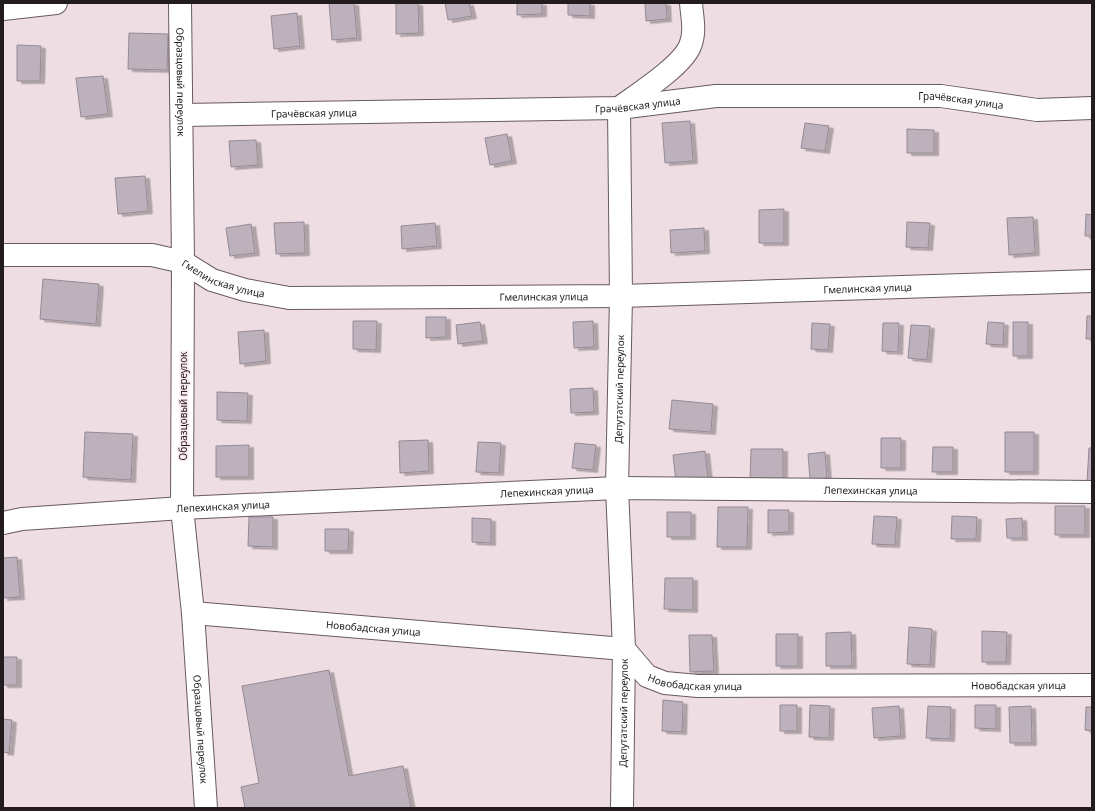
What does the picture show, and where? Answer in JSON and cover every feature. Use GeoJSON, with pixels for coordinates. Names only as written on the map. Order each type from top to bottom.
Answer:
{"type":"FeatureCollection","features":[{"type":"Feature","properties":{"kind":"street"},"geometry":{"type":"LineString","coordinates":[[3,8],[56,3]]}},
{"type":"Feature","properties":{"kind":"street","name":"Образцовый переулок"},"geometry":{"type":"LineString","coordinates":[[180,3],[183,262],[182,508],[193,613],[206,808]]}},
{"type":"Feature","properties":{"kind":"street"},"geometry":{"type":"LineString","coordinates":[[619,108],[679,62],[683,57],[690,46],[694,29],[691,3]]}},
{"type":"Feature","properties":{"kind":"street","name":"Грачёвская улица"},"geometry":{"type":"LineString","coordinates":[[182,114],[619,108],[716,96],[941,96],[1037,110],[1092,108]]}},
{"type":"Feature","properties":{"kind":"street","name":"Депутатский переулок"},"geometry":{"type":"LineString","coordinates":[[619,108],[621,296],[617,488],[624,648],[622,808]]}},
{"type":"Feature","properties":{"kind":"street","name":"Гмелинская улица"},"geometry":{"type":"LineString","coordinates":[[3,255],[152,255],[183,262],[212,280],[245,290],[289,298],[621,296],[1092,281]]}},
{"type":"Feature","properties":{"kind":"street","name":"Лепехинская улица"},"geometry":{"type":"LineString","coordinates":[[3,522],[22,519],[182,508],[617,488],[1092,492]]}},
{"type":"Feature","properties":{"kind":"street","name":"Новобадская улица"},"geometry":{"type":"LineString","coordinates":[[193,613],[624,648],[647,676],[665,683],[698,686],[1092,685]]}},
{"type":"Feature","properties":{"kind":"building"},"geometry":{"type":"Polygon","coordinates":[[[329,3],[354,3],[357,38],[332,40],[329,3]]]}},
{"type":"Feature","properties":{"kind":"building"},"geometry":{"type":"Polygon","coordinates":[[[396,3],[418,3],[419,33],[396,34],[396,3]]]}},
{"type":"Feature","properties":{"kind":"building"},"geometry":{"type":"Polygon","coordinates":[[[445,3],[469,3],[472,16],[448,20],[445,3]]]}},
{"type":"Feature","properties":{"kind":"building"},"geometry":{"type":"Polygon","coordinates":[[[517,3],[542,3],[542,14],[517,15],[517,3]]]}},
{"type":"Feature","properties":{"kind":"building"},"geometry":{"type":"Polygon","coordinates":[[[568,3],[590,3],[590,16],[568,15],[568,3]]]}},
{"type":"Feature","properties":{"kind":"building"},"geometry":{"type":"Polygon","coordinates":[[[645,3],[666,3],[667,19],[646,21],[645,3]]]}},
{"type":"Feature","properties":{"kind":"building"},"geometry":{"type":"Polygon","coordinates":[[[297,13],[300,46],[274,49],[271,16],[297,13]]]}},
{"type":"Feature","properties":{"kind":"building"},"geometry":{"type":"Polygon","coordinates":[[[129,33],[168,34],[167,70],[128,69],[129,33]]]}},
{"type":"Feature","properties":{"kind":"building"},"geometry":{"type":"Polygon","coordinates":[[[17,45],[41,46],[40,81],[17,81],[17,45]]]}},
{"type":"Feature","properties":{"kind":"building"},"geometry":{"type":"Polygon","coordinates":[[[103,76],[108,114],[81,117],[76,78],[103,76]]]}},
{"type":"Feature","properties":{"kind":"building"},"geometry":{"type":"Polygon","coordinates":[[[690,121],[693,161],[665,163],[662,123],[690,121]]]}},
{"type":"Feature","properties":{"kind":"building"},"geometry":{"type":"Polygon","coordinates":[[[805,123],[829,126],[825,151],[801,148],[805,123]]]}},
{"type":"Feature","properties":{"kind":"building"},"geometry":{"type":"Polygon","coordinates":[[[907,129],[934,130],[934,153],[907,153],[907,129]]]}},
{"type":"Feature","properties":{"kind":"building"},"geometry":{"type":"Polygon","coordinates":[[[507,134],[512,161],[490,165],[485,138],[507,134]]]}},
{"type":"Feature","properties":{"kind":"building"},"geometry":{"type":"Polygon","coordinates":[[[256,140],[258,165],[231,167],[229,141],[256,140]]]}},
{"type":"Feature","properties":{"kind":"building"},"geometry":{"type":"Polygon","coordinates":[[[145,176],[148,211],[118,214],[115,178],[145,176]]]}},
{"type":"Feature","properties":{"kind":"building"},"geometry":{"type":"Polygon","coordinates":[[[784,209],[784,243],[759,243],[759,210],[784,209]]]}},
{"type":"Feature","properties":{"kind":"building"},"geometry":{"type":"Polygon","coordinates":[[[1086,214],[1092,215],[1092,236],[1085,236],[1086,214]]]}},
{"type":"Feature","properties":{"kind":"building"},"geometry":{"type":"Polygon","coordinates":[[[1033,217],[1035,253],[1009,255],[1007,218],[1033,217]]]}},
{"type":"Feature","properties":{"kind":"building"},"geometry":{"type":"Polygon","coordinates":[[[304,222],[305,253],[276,254],[274,223],[304,222]]]}},
{"type":"Feature","properties":{"kind":"building"},"geometry":{"type":"Polygon","coordinates":[[[907,222],[930,223],[928,248],[906,247],[907,222]]]}},
{"type":"Feature","properties":{"kind":"building"},"geometry":{"type":"Polygon","coordinates":[[[435,223],[437,246],[402,249],[401,226],[435,223]]]}},
{"type":"Feature","properties":{"kind":"building"},"geometry":{"type":"Polygon","coordinates":[[[251,224],[255,253],[230,256],[226,228],[251,224]]]}},
{"type":"Feature","properties":{"kind":"building"},"geometry":{"type":"Polygon","coordinates":[[[704,228],[705,251],[671,253],[670,230],[704,228]]]}},
{"type":"Feature","properties":{"kind":"building"},"geometry":{"type":"Polygon","coordinates":[[[43,279],[99,284],[96,324],[40,319],[43,279]]]}},
{"type":"Feature","properties":{"kind":"building"},"geometry":{"type":"Polygon","coordinates":[[[1087,316],[1092,316],[1092,339],[1086,339],[1087,316]]]}},
{"type":"Feature","properties":{"kind":"building"},"geometry":{"type":"Polygon","coordinates":[[[426,317],[446,317],[446,337],[426,338],[426,317]]]}},
{"type":"Feature","properties":{"kind":"building"},"geometry":{"type":"Polygon","coordinates":[[[353,321],[377,321],[376,350],[353,349],[353,321]]]}},
{"type":"Feature","properties":{"kind":"building"},"geometry":{"type":"Polygon","coordinates":[[[593,321],[594,347],[574,348],[573,322],[593,321]]]}},
{"type":"Feature","properties":{"kind":"building"},"geometry":{"type":"Polygon","coordinates":[[[480,322],[483,341],[458,344],[456,325],[480,322]]]}},
{"type":"Feature","properties":{"kind":"building"},"geometry":{"type":"Polygon","coordinates":[[[988,322],[1004,323],[1003,345],[986,344],[988,322]]]}},
{"type":"Feature","properties":{"kind":"building"},"geometry":{"type":"Polygon","coordinates":[[[1013,322],[1028,322],[1028,356],[1013,356],[1013,322]]]}},
{"type":"Feature","properties":{"kind":"building"},"geometry":{"type":"Polygon","coordinates":[[[812,323],[830,324],[828,350],[811,349],[812,323]]]}},
{"type":"Feature","properties":{"kind":"building"},"geometry":{"type":"Polygon","coordinates":[[[883,323],[899,323],[898,352],[882,351],[883,323]]]}},
{"type":"Feature","properties":{"kind":"building"},"geometry":{"type":"Polygon","coordinates":[[[911,325],[930,326],[927,360],[908,358],[911,325]]]}},
{"type":"Feature","properties":{"kind":"building"},"geometry":{"type":"Polygon","coordinates":[[[264,330],[266,361],[240,364],[238,332],[264,330]]]}},
{"type":"Feature","properties":{"kind":"building"},"geometry":{"type":"Polygon","coordinates":[[[593,388],[594,412],[571,413],[570,389],[593,388]]]}},
{"type":"Feature","properties":{"kind":"building"},"geometry":{"type":"Polygon","coordinates":[[[217,392],[248,393],[247,421],[217,420],[217,392]]]}},
{"type":"Feature","properties":{"kind":"building"},"geometry":{"type":"Polygon","coordinates":[[[672,400],[713,404],[711,432],[669,429],[672,400]]]}},
{"type":"Feature","properties":{"kind":"building"},"geometry":{"type":"Polygon","coordinates":[[[85,432],[133,434],[131,480],[83,477],[85,432]]]}},
{"type":"Feature","properties":{"kind":"building"},"geometry":{"type":"Polygon","coordinates":[[[1005,432],[1034,432],[1034,472],[1005,472],[1005,432]]]}},
{"type":"Feature","properties":{"kind":"building"},"geometry":{"type":"Polygon","coordinates":[[[881,438],[901,438],[901,468],[881,468],[881,438]]]}},
{"type":"Feature","properties":{"kind":"building"},"geometry":{"type":"Polygon","coordinates":[[[428,440],[429,471],[400,473],[399,441],[428,440]]]}},
{"type":"Feature","properties":{"kind":"building"},"geometry":{"type":"Polygon","coordinates":[[[478,442],[501,443],[499,473],[476,472],[478,442]]]}},
{"type":"Feature","properties":{"kind":"building"},"geometry":{"type":"Polygon","coordinates":[[[575,443],[596,445],[593,470],[572,468],[575,443]]]}},
{"type":"Feature","properties":{"kind":"building"},"geometry":{"type":"Polygon","coordinates":[[[249,445],[249,477],[216,477],[216,446],[249,445]]]}},
{"type":"Feature","properties":{"kind":"building"},"geometry":{"type":"Polygon","coordinates":[[[933,447],[953,447],[953,472],[932,472],[933,447]]]}},
{"type":"Feature","properties":{"kind":"building"},"geometry":{"type":"Polygon","coordinates":[[[1089,448],[1092,448],[1092,482],[1087,482],[1089,448]]]}},
{"type":"Feature","properties":{"kind":"building"},"geometry":{"type":"Polygon","coordinates":[[[751,449],[783,449],[783,481],[750,481],[751,449]]]}},
{"type":"Feature","properties":{"kind":"building"},"geometry":{"type":"Polygon","coordinates":[[[705,451],[708,478],[676,482],[673,455],[705,451]]]}},
{"type":"Feature","properties":{"kind":"building"},"geometry":{"type":"Polygon","coordinates":[[[825,452],[827,478],[810,479],[808,454],[825,452]]]}},
{"type":"Feature","properties":{"kind":"building"},"geometry":{"type":"Polygon","coordinates":[[[1055,506],[1085,506],[1085,535],[1055,535],[1055,506]]]}},
{"type":"Feature","properties":{"kind":"building"},"geometry":{"type":"Polygon","coordinates":[[[718,507],[748,507],[747,547],[717,547],[718,507]]]}},
{"type":"Feature","properties":{"kind":"building"},"geometry":{"type":"Polygon","coordinates":[[[768,510],[789,510],[789,532],[768,533],[768,510]]]}},
{"type":"Feature","properties":{"kind":"building"},"geometry":{"type":"Polygon","coordinates":[[[667,512],[691,512],[691,537],[667,537],[667,512]]]}},
{"type":"Feature","properties":{"kind":"building"},"geometry":{"type":"Polygon","coordinates":[[[874,516],[897,517],[895,545],[872,544],[874,516]]]}},
{"type":"Feature","properties":{"kind":"building"},"geometry":{"type":"Polygon","coordinates":[[[952,516],[977,517],[976,539],[951,539],[952,516]]]}},
{"type":"Feature","properties":{"kind":"building"},"geometry":{"type":"Polygon","coordinates":[[[249,517],[273,517],[273,547],[248,546],[249,517]]]}},
{"type":"Feature","properties":{"kind":"building"},"geometry":{"type":"Polygon","coordinates":[[[472,518],[491,519],[491,543],[472,542],[472,518]]]}},
{"type":"Feature","properties":{"kind":"building"},"geometry":{"type":"Polygon","coordinates":[[[1022,518],[1023,538],[1007,538],[1006,519],[1022,518]]]}},
{"type":"Feature","properties":{"kind":"building"},"geometry":{"type":"Polygon","coordinates":[[[325,529],[349,529],[348,551],[325,551],[325,529]]]}},
{"type":"Feature","properties":{"kind":"building"},"geometry":{"type":"Polygon","coordinates":[[[17,557],[20,597],[3,598],[3,558],[17,557]]]}},
{"type":"Feature","properties":{"kind":"building"},"geometry":{"type":"Polygon","coordinates":[[[665,578],[693,578],[693,610],[664,609],[665,578]]]}},
{"type":"Feature","properties":{"kind":"building"},"geometry":{"type":"Polygon","coordinates":[[[909,627],[932,629],[930,665],[907,664],[909,627]]]}},
{"type":"Feature","properties":{"kind":"building"},"geometry":{"type":"Polygon","coordinates":[[[982,631],[1007,632],[1006,662],[982,662],[982,631]]]}},
{"type":"Feature","properties":{"kind":"building"},"geometry":{"type":"Polygon","coordinates":[[[851,632],[852,666],[826,666],[826,633],[851,632]]]}},
{"type":"Feature","properties":{"kind":"building"},"geometry":{"type":"Polygon","coordinates":[[[776,634],[798,634],[798,666],[776,666],[776,634]]]}},
{"type":"Feature","properties":{"kind":"building"},"geometry":{"type":"Polygon","coordinates":[[[689,635],[712,635],[714,671],[690,672],[689,635]]]}},
{"type":"Feature","properties":{"kind":"building"},"geometry":{"type":"Polygon","coordinates":[[[3,657],[17,657],[17,685],[3,685],[3,657]]]}},
{"type":"Feature","properties":{"kind":"building"},"geometry":{"type":"Polygon","coordinates":[[[329,670],[349,776],[403,766],[411,808],[245,808],[241,787],[259,783],[242,686],[329,670]]]}},
{"type":"Feature","properties":{"kind":"building"},"geometry":{"type":"Polygon","coordinates":[[[663,700],[683,702],[682,732],[662,731],[663,700]]]}},
{"type":"Feature","properties":{"kind":"building"},"geometry":{"type":"Polygon","coordinates":[[[780,705],[797,705],[797,731],[780,731],[780,705]]]}},
{"type":"Feature","properties":{"kind":"building"},"geometry":{"type":"Polygon","coordinates":[[[810,705],[830,706],[829,738],[809,737],[810,705]]]}},
{"type":"Feature","properties":{"kind":"building"},"geometry":{"type":"Polygon","coordinates":[[[975,705],[996,705],[996,729],[975,728],[975,705]]]}},
{"type":"Feature","properties":{"kind":"building"},"geometry":{"type":"Polygon","coordinates":[[[899,706],[901,736],[874,738],[872,708],[899,706]]]}},
{"type":"Feature","properties":{"kind":"building"},"geometry":{"type":"Polygon","coordinates":[[[928,706],[951,707],[950,739],[926,738],[928,706]]]}},
{"type":"Feature","properties":{"kind":"building"},"geometry":{"type":"Polygon","coordinates":[[[1031,706],[1032,743],[1010,743],[1009,707],[1031,706]]]}},
{"type":"Feature","properties":{"kind":"building"},"geometry":{"type":"Polygon","coordinates":[[[1086,707],[1092,707],[1092,731],[1085,730],[1086,707]]]}},
{"type":"Feature","properties":{"kind":"building"},"geometry":{"type":"Polygon","coordinates":[[[3,719],[12,720],[9,753],[3,752],[3,719]]]}}]}
